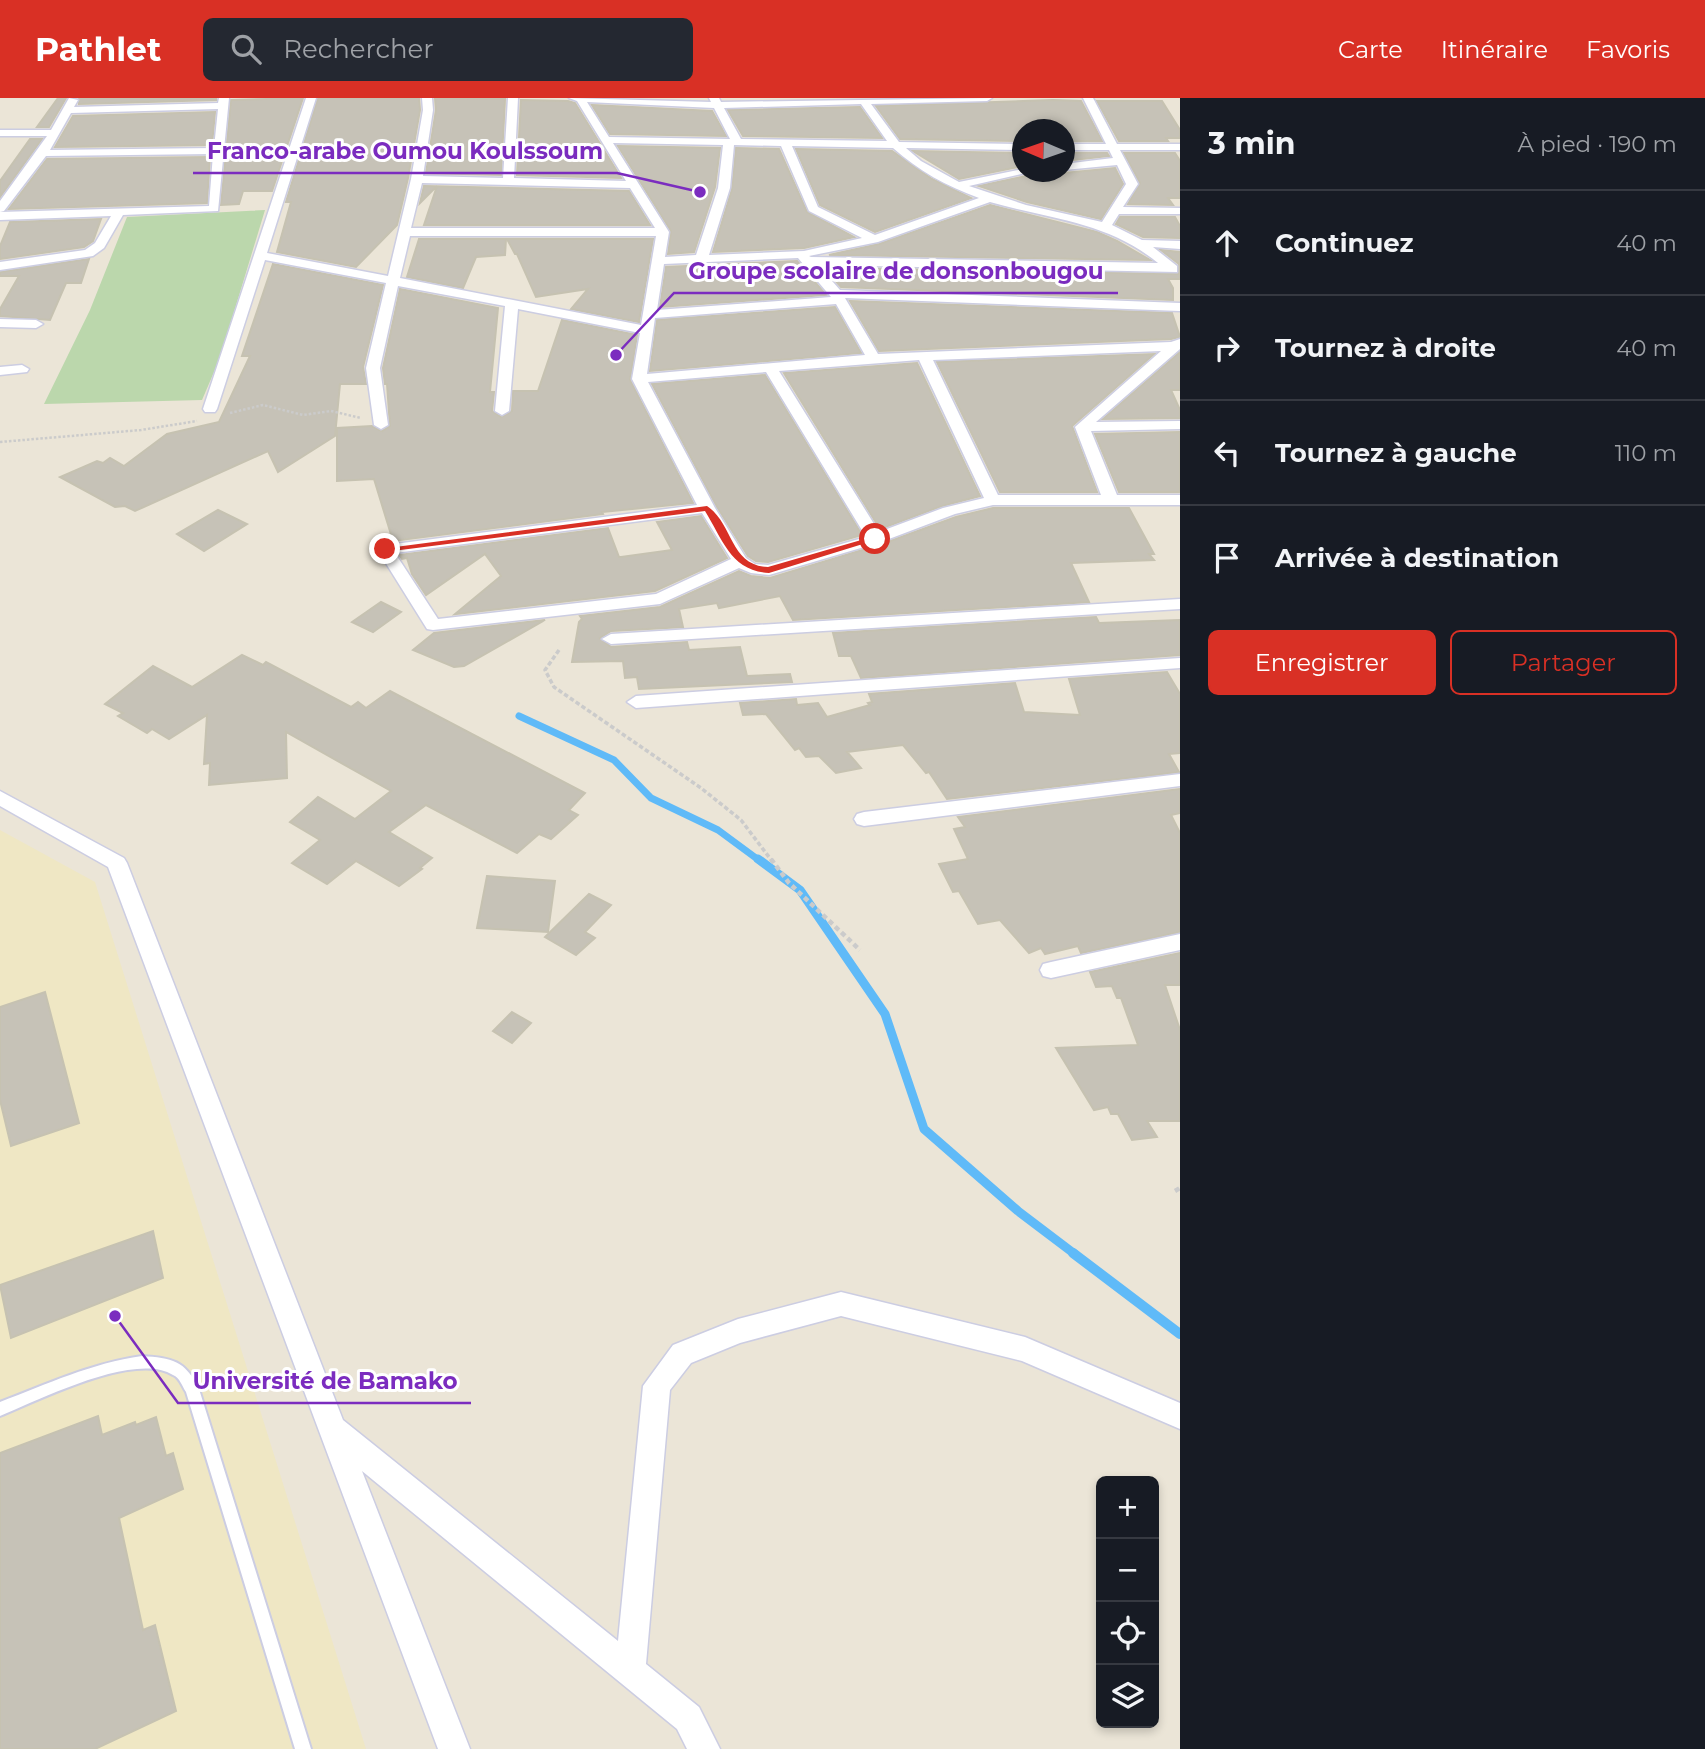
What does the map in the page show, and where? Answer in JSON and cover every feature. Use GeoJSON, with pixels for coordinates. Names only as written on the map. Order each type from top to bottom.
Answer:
{"type":"FeatureCollection","features":[{"type":"Feature","properties":{"kind":"street"},"geometry":{"type":"LineString","coordinates":[[0,209],[43,152],[74,98]]}},
{"type":"Feature","properties":{"kind":"street"},"geometry":{"type":"LineString","coordinates":[[210,409],[311,98]]}},
{"type":"Feature","properties":{"kind":"street"},"geometry":{"type":"LineString","coordinates":[[380,423],[373,368],[417,179],[428,110],[427,98]]}},
{"type":"Feature","properties":{"kind":"street"},"geometry":{"type":"LineString","coordinates":[[508,182],[513,98]]}},
{"type":"Feature","properties":{"kind":"street"},"geometry":{"type":"LineString","coordinates":[[574,98],[715,101],[987,98]]}},
{"type":"Feature","properties":{"kind":"street"},"geometry":{"type":"LineString","coordinates":[[580,98],[663,232],[639,379],[707,508],[740,561],[751,568],[769,570],[875,539],[949,511],[993,500],[1180,500]]}},
{"type":"Feature","properties":{"kind":"street"},"geometry":{"type":"LineString","coordinates":[[1088,98],[1132,184],[1105,226]]}},
{"type":"Feature","properties":{"kind":"street"},"geometry":{"type":"LineString","coordinates":[[863,99],[897,146],[924,167],[987,199],[1105,226],[1143,243],[1175,271]]}},
{"type":"Feature","properties":{"kind":"street"},"geometry":{"type":"LineString","coordinates":[[701,260],[734,143],[715,101]]}},
{"type":"Feature","properties":{"kind":"street"},"geometry":{"type":"LineString","coordinates":[[0,216],[214,209],[224,102],[67,110]]}},
{"type":"Feature","properties":{"kind":"street"},"geometry":{"type":"LineString","coordinates":[[0,133],[54,133]]}},
{"type":"Feature","properties":{"kind":"street"},"geometry":{"type":"LineString","coordinates":[[606,140],[1012,147]]}},
{"type":"Feature","properties":{"kind":"street"},"geometry":{"type":"LineString","coordinates":[[786,145],[813,209],[874,239]]}},
{"type":"Feature","properties":{"kind":"street"},"geometry":{"type":"LineString","coordinates":[[1075,147],[1180,147]]}},
{"type":"Feature","properties":{"kind":"street"},"geometry":{"type":"LineString","coordinates":[[43,152],[219,151]]}},
{"type":"Feature","properties":{"kind":"street"},"geometry":{"type":"LineString","coordinates":[[1075,166],[1120,161]]}},
{"type":"Feature","properties":{"kind":"street"},"geometry":{"type":"LineString","coordinates":[[959,185],[1012,174]]}},
{"type":"Feature","properties":{"kind":"street"},"geometry":{"type":"LineString","coordinates":[[417,179],[634,184]]}},
{"type":"Feature","properties":{"kind":"street"},"geometry":{"type":"LineString","coordinates":[[804,258],[874,239],[987,199]]}},
{"type":"Feature","properties":{"kind":"street"},"geometry":{"type":"LineString","coordinates":[[1117,211],[1180,211]]}},
{"type":"Feature","properties":{"kind":"street"},"geometry":{"type":"LineString","coordinates":[[0,267],[89,253],[100,245],[118,214]]}},
{"type":"Feature","properties":{"kind":"street"},"geometry":{"type":"LineString","coordinates":[[404,232],[663,232]]}},
{"type":"Feature","properties":{"kind":"street"},"geometry":{"type":"LineString","coordinates":[[1143,243],[1180,245]]}},
{"type":"Feature","properties":{"kind":"street"},"geometry":{"type":"LineString","coordinates":[[260,255],[647,330]]}},
{"type":"Feature","properties":{"kind":"street"},"geometry":{"type":"LineString","coordinates":[[804,258],[838,297],[874,358]]}},
{"type":"Feature","properties":{"kind":"street"},"geometry":{"type":"LineString","coordinates":[[658,261],[804,258],[1175,271]]}},
{"type":"Feature","properties":{"kind":"street"},"geometry":{"type":"LineString","coordinates":[[649,316],[838,297],[1180,307]]}},
{"type":"Feature","properties":{"kind":"street"},"geometry":{"type":"LineString","coordinates":[[502,411],[512,304]]}},
{"type":"Feature","properties":{"kind":"street"},"geometry":{"type":"LineString","coordinates":[[0,323],[36,324]]}},
{"type":"Feature","properties":{"kind":"street"},"geometry":{"type":"LineString","coordinates":[[639,379],[874,358],[1179,341]]}},
{"type":"Feature","properties":{"kind":"street"},"geometry":{"type":"LineString","coordinates":[[1082,427],[1179,341]]}},
{"type":"Feature","properties":{"kind":"street"},"geometry":{"type":"LineString","coordinates":[[924,356],[993,500]]}},
{"type":"Feature","properties":{"kind":"street"},"geometry":{"type":"LineString","coordinates":[[769,366],[875,539]]}},
{"type":"Feature","properties":{"kind":"street"},"geometry":{"type":"LineString","coordinates":[[0,371],[22,369]]}},
{"type":"Feature","properties":{"kind":"street"},"geometry":{"type":"LineString","coordinates":[[1082,427],[1180,425]]}},
{"type":"Feature","properties":{"kind":"street"},"geometry":{"type":"LineString","coordinates":[[1082,427],[1111,500]]}},
{"type":"Feature","properties":{"kind":"street"},"geometry":{"type":"LineString","coordinates":[[707,508],[385,549],[433,625],[660,599],[740,561]]}},
{"type":"Feature","properties":{"kind":"street"},"geometry":{"type":"LineString","coordinates":[[611,639],[1180,604]]}},
{"type":"Feature","properties":{"kind":"street"},"geometry":{"type":"LineString","coordinates":[[636,702],[1180,663]]}},
{"type":"Feature","properties":{"kind":"street"},"geometry":{"type":"LineString","coordinates":[[864,819],[1180,780]]}},
{"type":"Feature","properties":{"kind":"street"},"geometry":{"type":"LineString","coordinates":[[0,798],[117,863],[454,1749]]}},
{"type":"Feature","properties":{"kind":"street"},"geometry":{"type":"LineString","coordinates":[[1051,970],[1180,942]]}},
{"type":"Feature","properties":{"kind":"street"},"geometry":{"type":"LineString","coordinates":[[630,1671],[657,1386],[681,1354],[738,1331],[841,1304],[1025,1349],[1180,1416]]}},
{"type":"Feature","properties":{"kind":"street"},"geometry":{"type":"LineString","coordinates":[[332,1428],[688,1718],[704,1749]]}},
{"type":"Feature","properties":{"kind":"lane"},"geometry":{"type":"LineString","coordinates":[[0,1409],[117,1364],[152,1360],[179,1371],[192,1389],[303,1749]]}},
{"type":"Feature","properties":{"kind":"path"},"geometry":{"type":"LineString","coordinates":[[227,413],[263,405],[303,415],[331,411],[380,423]]}},
{"type":"Feature","properties":{"kind":"path"},"geometry":{"type":"LineString","coordinates":[[0,442],[141,430],[200,420]]}},
{"type":"Feature","properties":{"kind":"path"},"geometry":{"type":"LineString","coordinates":[[559,650],[544,670],[554,687],[701,788],[741,820],[789,883],[860,950]]}},
{"type":"Feature","properties":{"kind":"shaded area"},"geometry":{"type":"Polygon","coordinates":[[[0,830],[95,882],[366,1749],[0,1749],[0,830]]]}},
{"type":"Feature","properties":{"kind":"green space"},"geometry":{"type":"Polygon","coordinates":[[[265,210],[220,358],[202,400],[44,404],[90,310],[127,217],[265,210]]]}},
{"type":"Feature","properties":{"kind":"building"},"geometry":{"type":"Polygon","coordinates":[[[58,98],[66,98],[49,127],[37,127],[58,98]]]}},
{"type":"Feature","properties":{"kind":"building"},"geometry":{"type":"Polygon","coordinates":[[[79,98],[216,98],[216,100],[79,104],[79,98]]]}},
{"type":"Feature","properties":{"kind":"building"},"geometry":{"type":"Polygon","coordinates":[[[303,98],[272,191],[243,191],[239,204],[221,205],[231,100],[303,98]]]}},
{"type":"Feature","properties":{"kind":"building"},"geometry":{"type":"Polygon","coordinates":[[[318,98],[419,98],[420,110],[397,225],[356,267],[277,252],[291,202],[286,202],[318,98]]]}},
{"type":"Feature","properties":{"kind":"building"},"geometry":{"type":"Polygon","coordinates":[[[435,98],[505,99],[501,175],[426,173],[436,110],[435,98]]]}},
{"type":"Feature","properties":{"kind":"building"},"geometry":{"type":"Polygon","coordinates":[[[521,100],[575,103],[621,178],[517,175],[521,100]]]}},
{"type":"Feature","properties":{"kind":"building"},"geometry":{"type":"Polygon","coordinates":[[[1081,101],[1102,141],[1075,141],[1075,119],[1012,119],[1012,141],[900,139],[876,106],[1081,101]]]}},
{"type":"Feature","properties":{"kind":"building"},"geometry":{"type":"Polygon","coordinates":[[[1097,101],[1162,101],[1180,130],[1180,138],[1166,138],[1168,141],[1119,141],[1097,101]]]}},
{"type":"Feature","properties":{"kind":"building"},"geometry":{"type":"Polygon","coordinates":[[[592,105],[712,111],[726,136],[610,134],[592,105]]]}},
{"type":"Feature","properties":{"kind":"building"},"geometry":{"type":"Polygon","coordinates":[[[860,107],[882,138],[743,136],[728,110],[860,107]]]}},
{"type":"Feature","properties":{"kind":"building"},"geometry":{"type":"Polygon","coordinates":[[[215,112],[212,145],[55,147],[73,116],[215,112]]]}},
{"type":"Feature","properties":{"kind":"building"},"geometry":{"type":"Polygon","coordinates":[[[30,139],[42,139],[0,197],[0,181],[30,139]]]}},
{"type":"Feature","properties":{"kind":"building"},"geometry":{"type":"Polygon","coordinates":[[[618,146],[720,148],[715,187],[694,252],[668,254],[671,231],[618,146]]]}},
{"type":"Feature","properties":{"kind":"building"},"geometry":{"type":"Polygon","coordinates":[[[736,148],[779,149],[807,212],[854,237],[804,248],[713,252],[732,189],[736,148]]]}},
{"type":"Feature","properties":{"kind":"building"},"geometry":{"type":"Polygon","coordinates":[[[796,149],[892,151],[932,179],[971,198],[875,232],[820,205],[796,149]]]}},
{"type":"Feature","properties":{"kind":"building"},"geometry":{"type":"Polygon","coordinates":[[[913,151],[1012,153],[1012,168],[959,179],[913,151]]]}},
{"type":"Feature","properties":{"kind":"building"},"geometry":{"type":"Polygon","coordinates":[[[1075,153],[1107,153],[1109,156],[1075,160],[1075,153]]]}},
{"type":"Feature","properties":{"kind":"building"},"geometry":{"type":"Polygon","coordinates":[[[1124,153],[1175,153],[1180,161],[1180,198],[1168,198],[1173,205],[1128,204],[1140,183],[1124,153]]]}},
{"type":"Feature","properties":{"kind":"building"},"geometry":{"type":"Polygon","coordinates":[[[210,157],[207,203],[9,209],[47,159],[210,157]]]}},
{"type":"Feature","properties":{"kind":"building"},"geometry":{"type":"Polygon","coordinates":[[[1115,168],[1123,184],[1101,219],[1027,202],[979,186],[1012,179],[1012,182],[1075,182],[1075,172],[1115,168]]]}},
{"type":"Feature","properties":{"kind":"building"},"geometry":{"type":"Polygon","coordinates":[[[424,186],[437,186],[420,203],[424,186]]]}},
{"type":"Feature","properties":{"kind":"building"},"geometry":{"type":"Polygon","coordinates":[[[437,186],[629,191],[650,225],[424,225],[437,186]]]}},
{"type":"Feature","properties":{"kind":"building"},"geometry":{"type":"Polygon","coordinates":[[[990,205],[1097,232],[1150,260],[829,255],[879,244],[990,205]]]}},
{"type":"Feature","properties":{"kind":"building"},"geometry":{"type":"Polygon","coordinates":[[[1120,217],[1175,217],[1180,226],[1180,238],[1143,237],[1116,224],[1120,217]]]}},
{"type":"Feature","properties":{"kind":"building"},"geometry":{"type":"Polygon","coordinates":[[[101,219],[93,241],[84,247],[0,259],[0,246],[10,222],[101,219]]]}},
{"type":"Feature","properties":{"kind":"building"},"geometry":{"type":"Polygon","coordinates":[[[419,239],[506,239],[505,255],[476,257],[463,288],[407,277],[419,239]]]}},
{"type":"Feature","properties":{"kind":"building"},"geometry":{"type":"Polygon","coordinates":[[[507,239],[653,239],[639,322],[571,309],[588,289],[536,297],[517,254],[507,239]]]}},
{"type":"Feature","properties":{"kind":"building"},"geometry":{"type":"Polygon","coordinates":[[[1161,250],[1180,252],[1180,279],[1168,279],[1173,288],[1173,300],[841,287],[824,268],[1179,274],[1179,264],[1161,250]]]}},
{"type":"Feature","properties":{"kind":"building"},"geometry":{"type":"Polygon","coordinates":[[[89,259],[81,283],[66,283],[50,320],[0,316],[0,309],[19,276],[0,276],[0,272],[89,259]]]}},
{"type":"Feature","properties":{"kind":"building"},"geometry":{"type":"Polygon","coordinates":[[[797,261],[826,295],[660,307],[666,267],[797,261]]]}},
{"type":"Feature","properties":{"kind":"building"},"geometry":{"type":"Polygon","coordinates":[[[273,264],[383,285],[363,367],[366,384],[340,384],[335,436],[278,472],[268,451],[135,511],[125,506],[115,507],[60,477],[97,461],[103,463],[110,458],[124,466],[167,434],[219,422],[250,356],[242,356],[273,264]]]}},
{"type":"Feature","properties":{"kind":"building"},"geometry":{"type":"Polygon","coordinates":[[[400,289],[498,308],[490,392],[494,392],[492,411],[501,417],[512,411],[513,391],[538,391],[562,320],[637,335],[630,380],[693,503],[602,512],[603,514],[393,541],[374,479],[337,481],[337,428],[372,426],[382,431],[390,426],[383,368],[400,289]]]}},
{"type":"Feature","properties":{"kind":"building"},"geometry":{"type":"Polygon","coordinates":[[[850,301],[1172,313],[1180,337],[879,351],[850,301]]]}},
{"type":"Feature","properties":{"kind":"building"},"geometry":{"type":"Polygon","coordinates":[[[835,307],[861,353],[650,371],[657,320],[835,307]]]}},
{"type":"Feature","properties":{"kind":"building"},"geometry":{"type":"Polygon","coordinates":[[[1180,352],[1180,390],[1171,390],[1180,410],[1180,418],[1103,419],[1180,352]]]}},
{"type":"Feature","properties":{"kind":"building"},"geometry":{"type":"Polygon","coordinates":[[[1154,354],[1072,426],[1097,492],[1000,492],[937,362],[1154,354]]]}},
{"type":"Feature","properties":{"kind":"building"},"geometry":{"type":"Polygon","coordinates":[[[917,363],[980,496],[942,506],[880,529],[784,373],[917,363]]]}},
{"type":"Feature","properties":{"kind":"building"},"geometry":{"type":"Polygon","coordinates":[[[765,375],[862,535],[768,562],[756,561],[748,556],[717,507],[652,384],[765,375]]]}},
{"type":"Feature","properties":{"kind":"building"},"geometry":{"type":"Polygon","coordinates":[[[1180,432],[1180,492],[1119,492],[1095,434],[1180,432]]]}},
{"type":"Feature","properties":{"kind":"building"},"geometry":{"type":"Polygon","coordinates":[[[993,508],[1129,508],[1154,554],[1149,554],[1154,560],[1071,563],[1089,602],[793,620],[780,596],[719,608],[717,603],[679,609],[683,627],[611,631],[600,638],[611,647],[687,642],[689,650],[740,647],[747,676],[790,674],[792,682],[639,689],[637,677],[625,678],[623,661],[572,662],[579,622],[582,619],[580,616],[660,607],[739,571],[751,576],[770,578],[882,544],[956,517],[993,508]]]}},
{"type":"Feature","properties":{"kind":"building"},"geometry":{"type":"Polygon","coordinates":[[[218,510],[247,524],[204,551],[177,534],[218,510]]]}},
{"type":"Feature","properties":{"kind":"building"},"geometry":{"type":"Polygon","coordinates":[[[701,516],[727,558],[655,591],[455,614],[501,576],[485,554],[426,595],[412,574],[407,558],[402,559],[399,555],[608,528],[621,557],[672,550],[657,522],[701,516]]]}},
{"type":"Feature","properties":{"kind":"building"},"geometry":{"type":"Polygon","coordinates":[[[381,602],[401,612],[373,632],[352,622],[381,602]]]}},
{"type":"Feature","properties":{"kind":"building"},"geometry":{"type":"Polygon","coordinates":[[[1096,617],[1099,623],[1180,620],[1180,655],[861,678],[851,656],[839,656],[833,633],[1096,617]]]}},
{"type":"Feature","properties":{"kind":"building"},"geometry":{"type":"Polygon","coordinates":[[[545,620],[464,666],[454,667],[413,650],[434,633],[545,620]]]}},
{"type":"Feature","properties":{"kind":"building"},"geometry":{"type":"Polygon","coordinates":[[[242,655],[263,665],[266,662],[351,707],[358,702],[366,708],[390,691],[585,793],[569,810],[578,815],[551,839],[539,834],[517,853],[426,805],[389,832],[432,858],[420,868],[422,869],[399,886],[356,861],[327,884],[292,863],[320,840],[290,822],[318,797],[355,819],[391,791],[286,732],[287,778],[209,785],[210,763],[204,764],[207,715],[169,739],[152,729],[147,733],[118,716],[123,713],[105,704],[153,666],[192,687],[242,655]]]}},
{"type":"Feature","properties":{"kind":"building"},"geometry":{"type":"Polygon","coordinates":[[[1167,672],[1180,694],[1180,753],[1169,754],[1179,772],[947,799],[929,772],[926,773],[903,745],[847,752],[861,768],[836,773],[819,756],[806,757],[799,748],[795,750],[766,714],[743,715],[740,703],[796,699],[797,705],[818,703],[827,717],[870,705],[868,703],[872,702],[869,694],[1015,683],[1024,712],[1080,715],[1069,679],[1167,672]]]}},
{"type":"Feature","properties":{"kind":"building"},"geometry":{"type":"Polygon","coordinates":[[[1180,789],[1180,813],[1171,815],[1180,833],[1180,932],[1081,953],[1078,946],[1045,954],[1041,948],[1029,953],[1000,920],[978,924],[959,891],[953,892],[939,864],[968,859],[954,829],[965,827],[958,817],[1180,789]]]}},
{"type":"Feature","properties":{"kind":"building"},"geometry":{"type":"Polygon","coordinates":[[[487,876],[555,881],[548,932],[477,928],[487,876]]]}},
{"type":"Feature","properties":{"kind":"building"},"geometry":{"type":"Polygon","coordinates":[[[589,894],[611,905],[585,932],[595,938],[576,955],[545,937],[589,894]]]}},
{"type":"Feature","properties":{"kind":"building"},"geometry":{"type":"Polygon","coordinates":[[[1180,953],[1180,985],[1165,985],[1180,1030],[1180,1121],[1147,1121],[1157,1137],[1132,1140],[1118,1114],[1111,1114],[1108,1107],[1094,1110],[1056,1048],[1138,1045],[1121,998],[1117,998],[1112,986],[1096,987],[1090,972],[1180,953]]]}},
{"type":"Feature","properties":{"kind":"building"},"geometry":{"type":"Polygon","coordinates":[[[45,992],[79,1123],[11,1146],[0,1100],[0,1007],[45,992]]]}},
{"type":"Feature","properties":{"kind":"building"},"geometry":{"type":"Polygon","coordinates":[[[512,1012],[531,1023],[512,1043],[493,1031],[512,1012]]]}},
{"type":"Feature","properties":{"kind":"building"},"geometry":{"type":"Polygon","coordinates":[[[153,1231],[163,1278],[11,1338],[0,1285],[153,1231]]]}},
{"type":"Feature","properties":{"kind":"building"},"geometry":{"type":"Polygon","coordinates":[[[98,1416],[102,1435],[156,1417],[166,1456],[173,1453],[183,1489],[119,1518],[143,1630],[155,1625],[176,1711],[95,1749],[0,1749],[0,1453],[98,1416]]]}},
{"type":"Feature","properties":{"kind":"waterway"},"geometry":{"type":"LineString","coordinates":[[519,716],[614,760],[651,798],[718,830],[760,861]]}},
{"type":"Feature","properties":{"kind":"waterway"},"geometry":{"type":"LineString","coordinates":[[758,859],[800,890],[885,1014],[924,1129],[1018,1211],[1076,1255]]}},
{"type":"Feature","properties":{"kind":"waterway"},"geometry":{"type":"LineString","coordinates":[[1073,1253],[1180,1334]]}},
{"type":"Feature","properties":{"kind":"place","name":"Franco-arabe Oumou Koulssoum"},"geometry":{"type":"Point","coordinates":[700,192]}},
{"type":"Feature","properties":{"kind":"place","name":"Groupe scolaire de donsonbougou"},"geometry":{"type":"Point","coordinates":[616,355]}},
{"type":"Feature","properties":{"kind":"place","name":"Université de Bamako"},"geometry":{"type":"Point","coordinates":[115,1316]}},
{"type":"Feature","properties":{"kind":"route"},"geometry":{"type":"LineString","coordinates":[[385,549],[707,508],[740,561],[751,568],[769,570],[875,539]]}}]}
